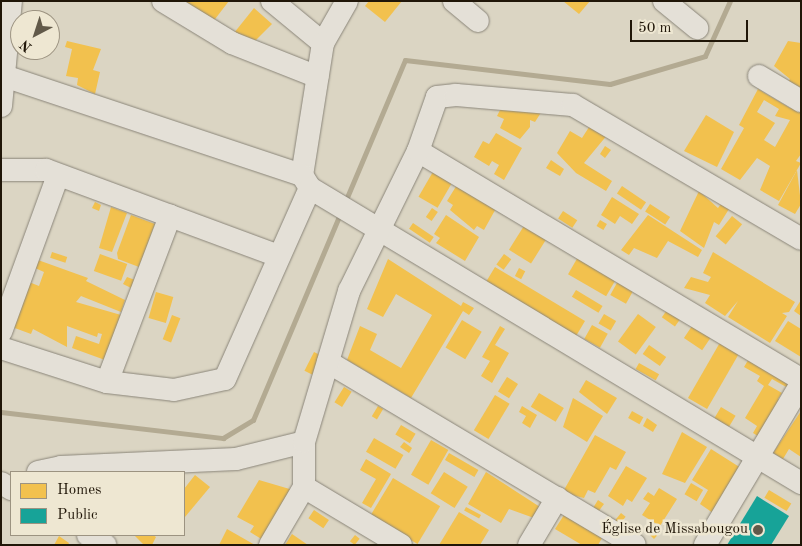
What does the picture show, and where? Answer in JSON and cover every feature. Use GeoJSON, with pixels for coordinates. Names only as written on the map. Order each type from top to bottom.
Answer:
{"type":"FeatureCollection","features":[{"type":"Feature","properties":{"kind":"street"},"geometry":{"type":"LineString","coordinates":[[11,1],[2,92],[306,181],[331,204],[801,483]]}},
{"type":"Feature","properties":{"kind":"street"},"geometry":{"type":"LineString","coordinates":[[163,1],[232,43],[318,77]]}},
{"type":"Feature","properties":{"kind":"street"},"geometry":{"type":"LineString","coordinates":[[272,1],[323,43]]}},
{"type":"Feature","properties":{"kind":"street"},"geometry":{"type":"LineString","coordinates":[[1,348],[107,382],[174,390],[224,380],[279,256],[306,181],[323,43],[347,1]]}},
{"type":"Feature","properties":{"kind":"street"},"geometry":{"type":"LineString","coordinates":[[454,1],[478,21]]}},
{"type":"Feature","properties":{"kind":"street"},"geometry":{"type":"LineString","coordinates":[[664,1],[697,28]]}},
{"type":"Feature","properties":{"kind":"street"},"geometry":{"type":"LineString","coordinates":[[759,76],[801,101]]}},
{"type":"Feature","properties":{"kind":"street"},"geometry":{"type":"LineString","coordinates":[[270,545],[304,487],[304,442],[349,291],[372,228],[418,150],[437,97],[456,95],[574,105],[801,239]]}},
{"type":"Feature","properties":{"kind":"street"},"geometry":{"type":"LineString","coordinates":[[418,150],[801,379]]}},
{"type":"Feature","properties":{"kind":"street"},"geometry":{"type":"LineString","coordinates":[[1,170],[46,170],[279,256]]}},
{"type":"Feature","properties":{"kind":"street"},"geometry":{"type":"LineString","coordinates":[[1,332],[58,175]]}},
{"type":"Feature","properties":{"kind":"street"},"geometry":{"type":"LineString","coordinates":[[107,382],[170,216]]}},
{"type":"Feature","properties":{"kind":"street"},"geometry":{"type":"LineString","coordinates":[[328,362],[635,545]]}},
{"type":"Feature","properties":{"kind":"street"},"geometry":{"type":"LineString","coordinates":[[706,545],[801,384]]}},
{"type":"Feature","properties":{"kind":"street"},"geometry":{"type":"LineString","coordinates":[[43,471],[61,467],[236,458],[304,442]]}},
{"type":"Feature","properties":{"kind":"street"},"geometry":{"type":"LineString","coordinates":[[304,487],[401,545]]}},
{"type":"Feature","properties":{"kind":"street"},"geometry":{"type":"LineString","coordinates":[[529,545],[557,498]]}},
{"type":"Feature","properties":{"kind":"street"},"geometry":{"type":"LineString","coordinates":[[90,536],[105,545]]}},
{"type":"Feature","properties":{"kind":"building: Homes"},"geometry":{"type":"Polygon","coordinates":[[[185,1],[229,1],[212,23],[185,1]]]}},
{"type":"Feature","properties":{"kind":"building: Homes"},"geometry":{"type":"Polygon","coordinates":[[[369,1],[402,1],[385,22],[365,6],[369,1]]]}},
{"type":"Feature","properties":{"kind":"building: Homes"},"geometry":{"type":"Polygon","coordinates":[[[563,1],[590,1],[579,14],[563,1]]]}},
{"type":"Feature","properties":{"kind":"building: Homes"},"geometry":{"type":"Polygon","coordinates":[[[254,8],[272,24],[251,45],[234,33],[254,8]]]}},
{"type":"Feature","properties":{"kind":"building: Homes"},"geometry":{"type":"Polygon","coordinates":[[[67,41],[101,49],[93,70],[100,72],[95,94],[77,85],[78,78],[66,76],[72,49],[65,47],[67,41]]]}},
{"type":"Feature","properties":{"kind":"building: Homes"},"geometry":{"type":"Polygon","coordinates":[[[788,41],[801,43],[801,95],[783,90],[790,79],[774,66],[788,41]]]}},
{"type":"Feature","properties":{"kind":"building: Homes"},"geometry":{"type":"Polygon","coordinates":[[[758,89],[790,108],[793,104],[801,109],[801,154],[796,161],[801,163],[779,201],[760,190],[770,166],[757,158],[740,180],[721,169],[744,128],[739,125],[758,89]],[[764,100],[757,112],[775,123],[764,140],[775,147],[790,120],[775,116],[779,109],[764,100]]]}},
{"type":"Feature","properties":{"kind":"building: Homes"},"geometry":{"type":"Polygon","coordinates":[[[503,104],[542,111],[535,122],[530,120],[530,127],[520,139],[500,128],[504,119],[497,116],[503,104]]]}},
{"type":"Feature","properties":{"kind":"building: Homes"},"geometry":{"type":"Polygon","coordinates":[[[706,115],[734,132],[717,167],[684,151],[706,115]]]}},
{"type":"Feature","properties":{"kind":"building: Homes"},"geometry":{"type":"Polygon","coordinates":[[[591,124],[608,134],[584,163],[612,181],[606,191],[576,173],[557,153],[570,131],[582,138],[591,124]]]}},
{"type":"Feature","properties":{"kind":"building: Homes"},"geometry":{"type":"Polygon","coordinates":[[[496,133],[522,148],[504,180],[494,174],[499,165],[492,161],[489,166],[474,157],[483,141],[489,144],[496,133]]]}},
{"type":"Feature","properties":{"kind":"building: Homes"},"geometry":{"type":"Polygon","coordinates":[[[605,146],[611,150],[605,158],[600,154],[605,146]]]}},
{"type":"Feature","properties":{"kind":"building: Homes"},"geometry":{"type":"Polygon","coordinates":[[[551,160],[564,169],[560,176],[546,168],[551,160]]]}},
{"type":"Feature","properties":{"kind":"building: Homes"},"geometry":{"type":"Polygon","coordinates":[[[434,170],[453,181],[438,208],[418,197],[434,170]]]}},
{"type":"Feature","properties":{"kind":"building: Homes"},"geometry":{"type":"Polygon","coordinates":[[[797,170],[801,204],[795,214],[778,205],[797,170]]]}},
{"type":"Feature","properties":{"kind":"building: Homes"},"geometry":{"type":"Polygon","coordinates":[[[460,180],[499,203],[484,230],[477,226],[474,230],[450,210],[453,205],[447,201],[460,180]]]}},
{"type":"Feature","properties":{"kind":"building: Homes"},"geometry":{"type":"Polygon","coordinates":[[[622,186],[646,202],[641,210],[617,193],[622,186]]]}},
{"type":"Feature","properties":{"kind":"building: Homes"},"geometry":{"type":"Polygon","coordinates":[[[699,191],[718,208],[721,204],[729,209],[719,225],[714,222],[704,248],[680,231],[699,191]]]}},
{"type":"Feature","properties":{"kind":"building: Homes"},"geometry":{"type":"Polygon","coordinates":[[[612,197],[639,214],[632,224],[620,216],[615,224],[601,215],[612,197]]]}},
{"type":"Feature","properties":{"kind":"building: Homes"},"geometry":{"type":"Polygon","coordinates":[[[95,202],[101,205],[99,211],[92,208],[95,202]]]}},
{"type":"Feature","properties":{"kind":"building: Homes"},"geometry":{"type":"Polygon","coordinates":[[[650,204],[670,217],[665,225],[645,212],[650,204]]]}},
{"type":"Feature","properties":{"kind":"building: Homes"},"geometry":{"type":"Polygon","coordinates":[[[111,207],[127,213],[112,252],[99,248],[111,207]]]}},
{"type":"Feature","properties":{"kind":"building: Homes"},"geometry":{"type":"Polygon","coordinates":[[[432,208],[438,212],[432,221],[426,217],[432,208]]]}},
{"type":"Feature","properties":{"kind":"building: Homes"},"geometry":{"type":"Polygon","coordinates":[[[563,211],[577,220],[572,228],[558,219],[563,211]]]}},
{"type":"Feature","properties":{"kind":"building: Homes"},"geometry":{"type":"Polygon","coordinates":[[[131,215],[155,224],[139,267],[118,259],[117,253],[131,215]]]}},
{"type":"Feature","properties":{"kind":"building: Homes"},"geometry":{"type":"Polygon","coordinates":[[[446,215],[479,237],[465,261],[436,243],[440,238],[434,234],[446,215]]]}},
{"type":"Feature","properties":{"kind":"building: Homes"},"geometry":{"type":"Polygon","coordinates":[[[648,215],[702,250],[698,257],[668,241],[657,258],[634,248],[629,255],[621,250],[648,215]]]}},
{"type":"Feature","properties":{"kind":"building: Homes"},"geometry":{"type":"Polygon","coordinates":[[[732,216],[742,224],[726,244],[716,236],[732,216]]]}},
{"type":"Feature","properties":{"kind":"building: Homes"},"geometry":{"type":"Polygon","coordinates":[[[600,220],[607,224],[603,230],[596,226],[600,220]]]}},
{"type":"Feature","properties":{"kind":"building: Homes"},"geometry":{"type":"Polygon","coordinates":[[[527,221],[549,235],[531,264],[509,250],[527,221]]]}},
{"type":"Feature","properties":{"kind":"building: Homes"},"geometry":{"type":"Polygon","coordinates":[[[413,223],[434,237],[430,243],[409,229],[413,223]]]}},
{"type":"Feature","properties":{"kind":"building: Homes"},"geometry":{"type":"Polygon","coordinates":[[[52,252],[67,257],[65,263],[50,258],[52,252]]]}},
{"type":"Feature","properties":{"kind":"building: Homes"},"geometry":{"type":"Polygon","coordinates":[[[713,252],[795,302],[789,312],[782,313],[787,316],[770,343],[728,317],[738,301],[725,316],[705,303],[710,295],[684,288],[691,277],[708,282],[711,277],[703,273],[713,252]]]}},
{"type":"Feature","properties":{"kind":"building: Homes"},"geometry":{"type":"Polygon","coordinates":[[[100,254],[127,264],[121,281],[94,271],[100,254]]]}},
{"type":"Feature","properties":{"kind":"building: Homes"},"geometry":{"type":"Polygon","coordinates":[[[504,254],[511,259],[504,270],[496,265],[504,254]]]}},
{"type":"Feature","properties":{"kind":"building: Homes"},"geometry":{"type":"Polygon","coordinates":[[[578,257],[616,279],[606,296],[568,274],[578,257]]]}},
{"type":"Feature","properties":{"kind":"building: Homes"},"geometry":{"type":"Polygon","coordinates":[[[388,259],[461,306],[463,302],[474,308],[469,315],[463,311],[411,398],[347,360],[360,326],[377,334],[370,350],[401,368],[432,315],[396,294],[383,317],[367,309],[388,259]]]}},
{"type":"Feature","properties":{"kind":"building: Homes"},"geometry":{"type":"Polygon","coordinates":[[[38,260],[88,278],[86,281],[125,300],[121,312],[81,296],[76,302],[121,315],[105,360],[72,348],[76,336],[99,344],[102,334],[98,333],[97,337],[67,326],[67,347],[33,329],[31,334],[12,327],[29,282],[39,286],[44,272],[35,268],[38,260]]]}},
{"type":"Feature","properties":{"kind":"building: Homes"},"geometry":{"type":"Polygon","coordinates":[[[495,267],[585,321],[576,336],[486,282],[495,267]]]}},
{"type":"Feature","properties":{"kind":"building: Homes"},"geometry":{"type":"Polygon","coordinates":[[[519,268],[525,271],[521,279],[515,276],[519,268]]]}},
{"type":"Feature","properties":{"kind":"building: Homes"},"geometry":{"type":"Polygon","coordinates":[[[127,277],[135,280],[131,288],[123,284],[127,277]]]}},
{"type":"Feature","properties":{"kind":"building: Homes"},"geometry":{"type":"Polygon","coordinates":[[[618,281],[634,290],[626,304],[610,295],[618,281]]]}},
{"type":"Feature","properties":{"kind":"building: Homes"},"geometry":{"type":"Polygon","coordinates":[[[576,290],[603,306],[598,313],[572,297],[576,290]]]}},
{"type":"Feature","properties":{"kind":"building: Homes"},"geometry":{"type":"Polygon","coordinates":[[[156,292],[173,297],[166,323],[149,318],[156,292]]]}},
{"type":"Feature","properties":{"kind":"building: Homes"},"geometry":{"type":"Polygon","coordinates":[[[801,300],[801,316],[794,311],[801,300]]]}},
{"type":"Feature","properties":{"kind":"building: Homes"},"geometry":{"type":"Polygon","coordinates":[[[667,310],[680,319],[675,327],[662,317],[667,310]]]}},
{"type":"Feature","properties":{"kind":"building: Homes"},"geometry":{"type":"Polygon","coordinates":[[[604,314],[616,321],[611,331],[598,324],[604,314]]]}},
{"type":"Feature","properties":{"kind":"building: Homes"},"geometry":{"type":"Polygon","coordinates":[[[638,314],[656,327],[636,354],[618,342],[638,314]]]}},
{"type":"Feature","properties":{"kind":"building: Homes"},"geometry":{"type":"Polygon","coordinates":[[[172,315],[180,318],[171,342],[163,339],[172,315]]]}},
{"type":"Feature","properties":{"kind":"building: Homes"},"geometry":{"type":"Polygon","coordinates":[[[462,320],[482,332],[465,359],[446,347],[462,320]]]}},
{"type":"Feature","properties":{"kind":"building: Homes"},"geometry":{"type":"Polygon","coordinates":[[[788,321],[801,329],[801,357],[775,341],[788,321]]]}},
{"type":"Feature","properties":{"kind":"building: Homes"},"geometry":{"type":"Polygon","coordinates":[[[694,323],[712,335],[702,350],[684,338],[694,323]]]}},
{"type":"Feature","properties":{"kind":"building: Homes"},"geometry":{"type":"Polygon","coordinates":[[[592,325],[608,334],[600,348],[584,339],[592,325]]]}},
{"type":"Feature","properties":{"kind":"building: Homes"},"geometry":{"type":"Polygon","coordinates":[[[500,326],[505,329],[495,345],[509,353],[492,383],[481,376],[490,361],[482,357],[500,326]]]}},
{"type":"Feature","properties":{"kind":"building: Homes"},"geometry":{"type":"Polygon","coordinates":[[[722,339],[741,350],[707,409],[688,398],[722,339]]]}},
{"type":"Feature","properties":{"kind":"building: Homes"},"geometry":{"type":"Polygon","coordinates":[[[649,345],[666,357],[660,366],[643,354],[649,345]]]}},
{"type":"Feature","properties":{"kind":"building: Homes"},"geometry":{"type":"Polygon","coordinates":[[[314,352],[322,356],[312,375],[304,371],[314,352]]]}},
{"type":"Feature","properties":{"kind":"building: Homes"},"geometry":{"type":"Polygon","coordinates":[[[750,357],[791,382],[788,388],[772,379],[768,385],[782,393],[778,399],[782,402],[761,438],[753,433],[757,426],[745,418],[764,386],[757,381],[760,376],[744,367],[750,357]]]}},
{"type":"Feature","properties":{"kind":"building: Homes"},"geometry":{"type":"Polygon","coordinates":[[[639,363],[659,374],[656,380],[636,369],[639,363]]]}},
{"type":"Feature","properties":{"kind":"building: Homes"},"geometry":{"type":"Polygon","coordinates":[[[507,377],[518,384],[509,398],[498,391],[507,377]]]}},
{"type":"Feature","properties":{"kind":"building: Homes"},"geometry":{"type":"Polygon","coordinates":[[[586,380],[617,398],[607,414],[579,392],[586,380]]]}},
{"type":"Feature","properties":{"kind":"building: Homes"},"geometry":{"type":"Polygon","coordinates":[[[344,387],[352,392],[342,407],[334,402],[344,387]]]}},
{"type":"Feature","properties":{"kind":"building: Homes"},"geometry":{"type":"Polygon","coordinates":[[[539,393],[564,408],[556,422],[531,407],[539,393]]]}},
{"type":"Feature","properties":{"kind":"building: Homes"},"geometry":{"type":"Polygon","coordinates":[[[495,395],[510,404],[488,439],[474,430],[495,395]]]}},
{"type":"Feature","properties":{"kind":"building: Homes"},"geometry":{"type":"Polygon","coordinates":[[[573,398],[603,416],[587,442],[563,427],[573,398]]]}},
{"type":"Feature","properties":{"kind":"building: Homes"},"geometry":{"type":"Polygon","coordinates":[[[378,406],[383,409],[377,419],[372,416],[378,406]]]}},
{"type":"Feature","properties":{"kind":"building: Homes"},"geometry":{"type":"Polygon","coordinates":[[[522,406],[537,415],[530,428],[522,423],[526,416],[519,412],[522,406]]]}},
{"type":"Feature","properties":{"kind":"building: Homes"},"geometry":{"type":"Polygon","coordinates":[[[721,407],[736,416],[729,427],[714,418],[721,407]]]}},
{"type":"Feature","properties":{"kind":"building: Homes"},"geometry":{"type":"Polygon","coordinates":[[[632,411],[643,417],[639,424],[628,418],[632,411]]]}},
{"type":"Feature","properties":{"kind":"building: Homes"},"geometry":{"type":"Polygon","coordinates":[[[801,411],[801,457],[789,449],[783,459],[773,453],[801,411]]]}},
{"type":"Feature","properties":{"kind":"building: Homes"},"geometry":{"type":"Polygon","coordinates":[[[647,418],[657,425],[653,432],[643,426],[647,418]]]}},
{"type":"Feature","properties":{"kind":"building: Homes"},"geometry":{"type":"Polygon","coordinates":[[[401,425],[416,434],[410,443],[395,434],[401,425]]]}},
{"type":"Feature","properties":{"kind":"building: Homes"},"geometry":{"type":"Polygon","coordinates":[[[682,432],[707,447],[685,483],[662,474],[682,432]]]}},
{"type":"Feature","properties":{"kind":"building: Homes"},"geometry":{"type":"Polygon","coordinates":[[[595,435],[626,452],[616,470],[610,467],[595,493],[588,490],[584,498],[572,495],[564,490],[595,435]]]}},
{"type":"Feature","properties":{"kind":"building: Homes"},"geometry":{"type":"Polygon","coordinates":[[[374,438],[403,455],[395,469],[366,452],[374,438]]]}},
{"type":"Feature","properties":{"kind":"building: Homes"},"geometry":{"type":"Polygon","coordinates":[[[431,440],[448,450],[428,485],[411,475],[431,440]]]}},
{"type":"Feature","properties":{"kind":"building: Homes"},"geometry":{"type":"Polygon","coordinates":[[[404,442],[412,448],[409,453],[400,447],[404,442]]]}},
{"type":"Feature","properties":{"kind":"building: Homes"},"geometry":{"type":"Polygon","coordinates":[[[711,449],[741,468],[713,513],[700,504],[708,490],[692,480],[711,449]]]}},
{"type":"Feature","properties":{"kind":"building: Homes"},"geometry":{"type":"Polygon","coordinates":[[[449,453],[478,470],[474,477],[445,460],[449,453]]]}},
{"type":"Feature","properties":{"kind":"building: Homes"},"geometry":{"type":"Polygon","coordinates":[[[366,459],[391,474],[371,508],[362,503],[376,479],[360,470],[366,459]]]}},
{"type":"Feature","properties":{"kind":"building: Homes"},"geometry":{"type":"Polygon","coordinates":[[[626,466],[647,478],[632,502],[627,499],[623,506],[608,496],[626,466]]]}},
{"type":"Feature","properties":{"kind":"building: Homes"},"geometry":{"type":"Polygon","coordinates":[[[444,472],[468,487],[454,508],[431,493],[444,472]]]}},
{"type":"Feature","properties":{"kind":"building: Homes"},"geometry":{"type":"Polygon","coordinates":[[[486,472],[540,507],[534,518],[509,509],[501,523],[468,504],[486,472]]]}},
{"type":"Feature","properties":{"kind":"building: Homes"},"geometry":{"type":"Polygon","coordinates":[[[195,475],[210,487],[185,517],[185,488],[195,475]]]}},
{"type":"Feature","properties":{"kind":"building: Homes"},"geometry":{"type":"Polygon","coordinates":[[[393,478],[440,506],[417,544],[370,516],[393,478]]]}},
{"type":"Feature","properties":{"kind":"building: Homes"},"geometry":{"type":"Polygon","coordinates":[[[259,480],[293,490],[263,540],[250,532],[254,526],[237,517],[259,480]]]}},
{"type":"Feature","properties":{"kind":"building: Homes"},"geometry":{"type":"Polygon","coordinates":[[[691,483],[703,490],[697,501],[684,494],[691,483]]]}},
{"type":"Feature","properties":{"kind":"building: Homes"},"geometry":{"type":"Polygon","coordinates":[[[659,488],[677,499],[660,526],[642,515],[650,503],[643,499],[648,492],[654,496],[659,488]]]}},
{"type":"Feature","properties":{"kind":"building: Homes"},"geometry":{"type":"Polygon","coordinates":[[[769,490],[791,503],[787,511],[764,498],[769,490]]]}},
{"type":"Feature","properties":{"kind":"building: Homes"},"geometry":{"type":"Polygon","coordinates":[[[598,500],[604,504],[598,512],[593,508],[598,500]]]}},
{"type":"Feature","properties":{"kind":"building: Homes"},"geometry":{"type":"Polygon","coordinates":[[[466,507],[481,515],[479,519],[464,511],[466,507]]]}},
{"type":"Feature","properties":{"kind":"building: Homes"},"geometry":{"type":"Polygon","coordinates":[[[314,510],[329,520],[323,528],[308,518],[314,510]]]}},
{"type":"Feature","properties":{"kind":"building: Homes"},"geometry":{"type":"Polygon","coordinates":[[[459,512],[489,530],[480,545],[439,545],[459,512]]]}},
{"type":"Feature","properties":{"kind":"building: Homes"},"geometry":{"type":"Polygon","coordinates":[[[621,513],[626,517],[619,525],[615,521],[621,513]]]}},
{"type":"Feature","properties":{"kind":"building: Homes"},"geometry":{"type":"Polygon","coordinates":[[[564,515],[602,538],[598,545],[582,545],[555,529],[564,515]]]}},
{"type":"Feature","properties":{"kind":"building: Homes"},"geometry":{"type":"Polygon","coordinates":[[[657,528],[661,531],[654,539],[650,535],[657,528]]]}},
{"type":"Feature","properties":{"kind":"building: Homes"},"geometry":{"type":"Polygon","coordinates":[[[227,529],[255,545],[219,545],[227,529]]]}},
{"type":"Feature","properties":{"kind":"building: Homes"},"geometry":{"type":"Polygon","coordinates":[[[292,534],[308,545],[285,545],[292,534]]]}},
{"type":"Feature","properties":{"kind":"building: Homes"},"geometry":{"type":"Polygon","coordinates":[[[355,535],[360,539],[355,545],[350,541],[355,535]]]}},
{"type":"Feature","properties":{"kind":"building: Homes"},"geometry":{"type":"Polygon","coordinates":[[[59,536],[69,543],[68,545],[54,545],[59,536]]]}},
{"type":"Feature","properties":{"kind":"building: Homes"},"geometry":{"type":"Polygon","coordinates":[[[135,536],[156,537],[152,545],[144,545],[135,536]]]}},
{"type":"Feature","properties":{"kind":"building: Public","name":"Église de Missabougou"},"geometry":{"type":"Polygon","coordinates":[[[757,496],[789,516],[771,545],[727,545],[757,496]]]}},
{"type":"Feature","properties":{"kind":"waterway"},"geometry":{"type":"LineString","coordinates":[[345,202],[405,60],[610,84],[705,56],[730,1]]}},
{"type":"Feature","properties":{"kind":"waterway"},"geometry":{"type":"LineString","coordinates":[[1,412],[223,438],[253,420],[341,212]]}},
{"type":"Feature","properties":{"kind":"place","name":"Église de Missabougou"},"geometry":{"type":"Point","coordinates":[758,530]}}]}
